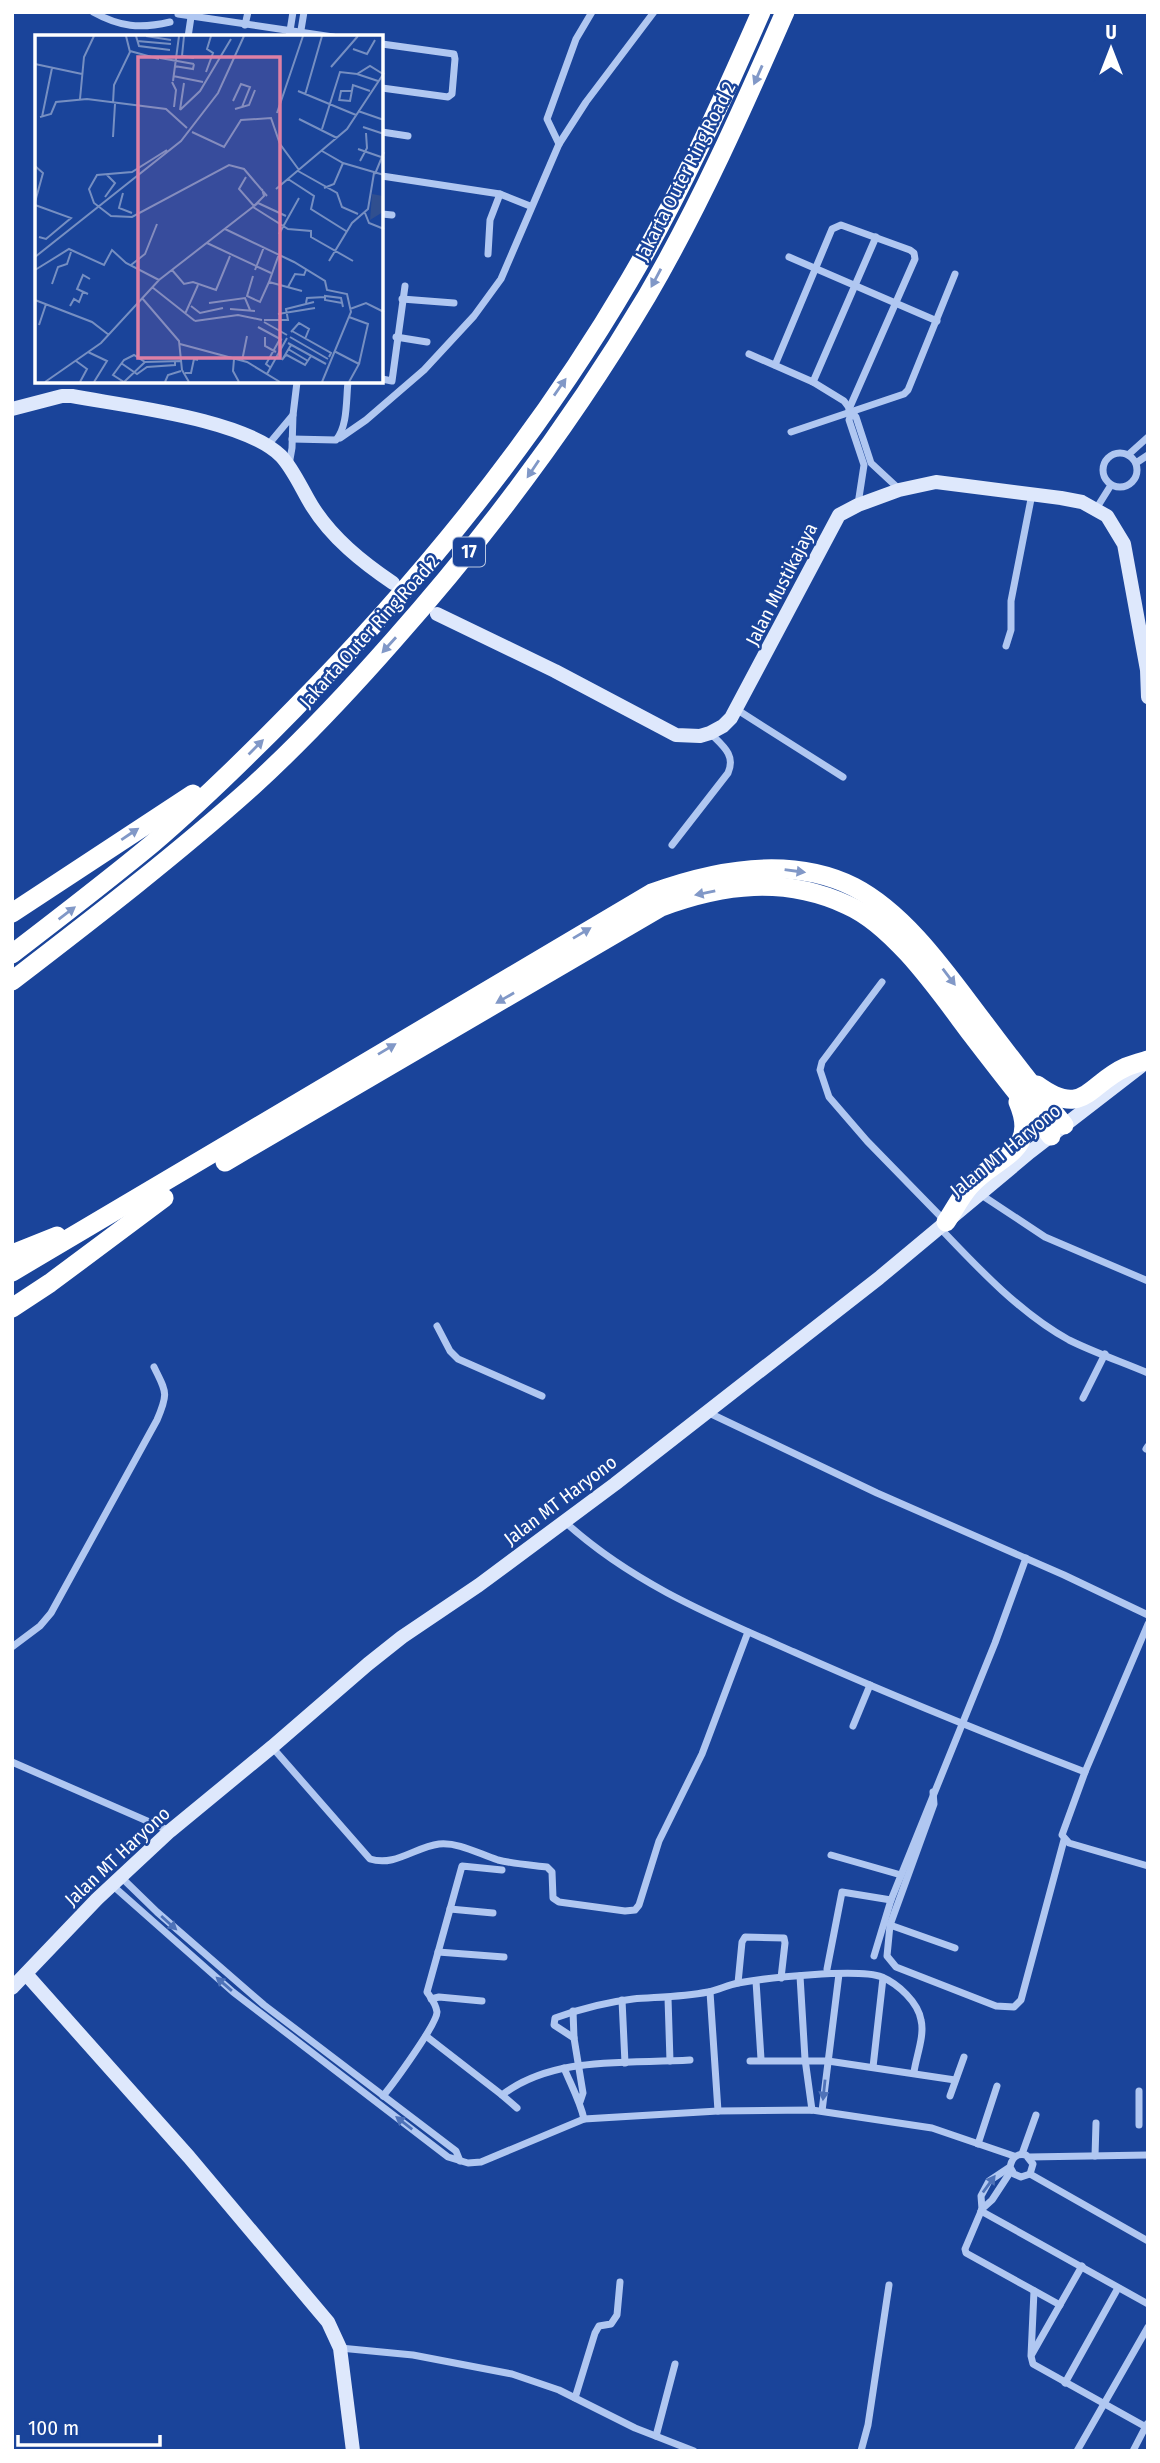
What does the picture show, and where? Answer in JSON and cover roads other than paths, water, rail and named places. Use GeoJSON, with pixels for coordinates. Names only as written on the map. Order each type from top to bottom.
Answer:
{"type":"FeatureCollection","features":[{"type":"Feature","properties":{"kind":"highway","name":"Jakarta Outer Ring Road 2"},"geometry":{"type":"LineString","coordinates":[[12,954],[154,842],[236,767],[325,678],[425,568],[496,479],[629,281],[726,93],[761,12]]}},
{"type":"Feature","properties":{"kind":"highway","name":"Jakarta Outer Ring Road 2"},"geometry":{"type":"LineString","coordinates":[[12,981],[96,917],[254,785],[346,694],[444,584],[516,493],[648,295],[740,114],[785,12]]}},
{"type":"Feature","properties":{"kind":"highway"},"geometry":{"type":"LineString","coordinates":[[12,913],[236,767]]}},
{"type":"Feature","properties":{"kind":"highway"},"geometry":{"type":"LineString","coordinates":[[12,1272],[652,893],[690,879],[736,870],[780,869],[821,874],[852,886],[898,933],[922,969],[1058,1131]]}},
{"type":"Feature","properties":{"kind":"highway"},"geometry":{"type":"LineString","coordinates":[[12,1286],[661,908],[695,895],[737,886],[783,887],[848,905],[871,908]]}},
{"type":"Feature","properties":{"kind":"highway"},"geometry":{"type":"LineString","coordinates":[[12,991],[96,917]]}},
{"type":"Feature","properties":{"kind":"highway"},"geometry":{"type":"LineString","coordinates":[[1016,1079],[1052,1096],[1079,1098],[1124,1067],[1148,1060]]}},
{"type":"Feature","properties":{"kind":"highway"},"geometry":{"type":"LineString","coordinates":[[943,1225],[971,1185],[1014,1151],[1023,1138],[1026,1124],[1016,1079]]}},
{"type":"Feature","properties":{"kind":"highway"},"geometry":{"type":"LineString","coordinates":[[12,1308],[164,1198]]}},
{"type":"Feature","properties":{"kind":"highway"},"geometry":{"type":"LineString","coordinates":[[12,1254],[113,1213]]}},
{"type":"Feature","properties":{"kind":"street"},"geometry":{"type":"LineString","coordinates":[[93,12],[114,24],[152,27],[170,22]]}},
{"type":"Feature","properties":{"kind":"street"},"geometry":{"type":"LineString","coordinates":[[245,25],[247,12]]}},
{"type":"Feature","properties":{"kind":"street"},"geometry":{"type":"LineString","coordinates":[[290,34],[293,12]]}},
{"type":"Feature","properties":{"kind":"street"},"geometry":{"type":"LineString","coordinates":[[178,14],[301,34],[304,12]]}},
{"type":"Feature","properties":{"kind":"street"},"geometry":{"type":"LineString","coordinates":[[559,144],[547,119],[576,39],[592,12]]}},
{"type":"Feature","properties":{"kind":"street"},"geometry":{"type":"LineString","coordinates":[[292,439],[340,438],[366,420],[424,370],[474,316],[501,279],[530,206],[559,144],[586,102],[654,12]]}},
{"type":"Feature","properties":{"kind":"street"},"geometry":{"type":"LineString","coordinates":[[188,35],[191,17]]}},
{"type":"Feature","properties":{"kind":"street"},"geometry":{"type":"LineString","coordinates":[[383,44],[455,56],[452,94],[448,97],[383,88]]}},
{"type":"Feature","properties":{"kind":"street"},"geometry":{"type":"LineString","coordinates":[[383,132],[408,136]]}},
{"type":"Feature","properties":{"kind":"street"},"geometry":{"type":"LineString","coordinates":[[383,176],[500,194],[530,206]]}},
{"type":"Feature","properties":{"kind":"street"},"geometry":{"type":"LineString","coordinates":[[488,254],[490,220],[500,194]]}},
{"type":"Feature","properties":{"kind":"street"},"geometry":{"type":"LineString","coordinates":[[383,214],[392,215]]}},
{"type":"Feature","properties":{"kind":"street"},"geometry":{"type":"LineString","coordinates":[[775,365],[832,229],[841,225],[914,253],[915,259],[850,412],[849,420],[864,465],[858,505]]}},
{"type":"Feature","properties":{"kind":"street"},"geometry":{"type":"LineString","coordinates":[[813,382],[876,237]]}},
{"type":"Feature","properties":{"kind":"street"},"geometry":{"type":"LineString","coordinates":[[789,257],[937,321]]}},
{"type":"Feature","properties":{"kind":"street"},"geometry":{"type":"LineString","coordinates":[[791,432],[904,394],[908,390],[955,274]]}},
{"type":"Feature","properties":{"kind":"street"},"geometry":{"type":"LineString","coordinates":[[383,379],[392,381],[405,286]]}},
{"type":"Feature","properties":{"kind":"street"},"geometry":{"type":"LineString","coordinates":[[402,299],[454,303]]}},
{"type":"Feature","properties":{"kind":"street"},"geometry":{"type":"LineString","coordinates":[[396,337],[427,342]]}},
{"type":"Feature","properties":{"kind":"street"},"geometry":{"type":"LineString","coordinates":[[749,354],[813,382],[838,397],[856,417],[871,463],[899,490]]}},
{"type":"Feature","properties":{"kind":"street"},"geometry":{"type":"LineString","coordinates":[[289,465],[297,383]]}},
{"type":"Feature","properties":{"kind":"street"},"geometry":{"type":"LineString","coordinates":[[340,438],[348,383]]}},
{"type":"Feature","properties":{"kind":"street"},"geometry":{"type":"LineString","coordinates":[[12,409],[62,396],[72,396],[229,427],[268,445],[289,465],[312,507],[343,544],[393,583]]}},
{"type":"Feature","properties":{"kind":"street"},"geometry":{"type":"LineString","coordinates":[[268,445],[293,415]]}},
{"type":"Feature","properties":{"kind":"street"},"geometry":{"type":"LineString","coordinates":[[1128,455],[1148,437]]}},
{"type":"Feature","properties":{"kind":"street"},"geometry":{"type":"LineString","coordinates":[[1115,454],[1128,455],[1136,463],[1137,474],[1131,484],[1121,488],[1111,485],[1103,474],[1105,462],[1115,454]]}},
{"type":"Feature","properties":{"kind":"street"},"geometry":{"type":"LineString","coordinates":[[1136,463],[1148,455]]}},
{"type":"Feature","properties":{"kind":"street","name":"Jalan Mustikajaya"},"geometry":{"type":"LineString","coordinates":[[710,733],[723,726],[736,709],[824,546],[835,520],[858,505],[899,490],[936,482],[1082,502],[1097,509]]}},
{"type":"Feature","properties":{"kind":"street"},"geometry":{"type":"LineString","coordinates":[[1111,485],[1097,509],[1107,516],[1124,544],[1148,670],[1148,697]]}},
{"type":"Feature","properties":{"kind":"street"},"geometry":{"type":"LineString","coordinates":[[1006,646],[1011,630],[1011,601],[1032,494]]}},
{"type":"Feature","properties":{"kind":"street"},"geometry":{"type":"LineString","coordinates":[[437,614],[555,671],[676,735],[700,736],[710,733],[731,756],[731,765],[728,773],[672,845]]}},
{"type":"Feature","properties":{"kind":"street"},"geometry":{"type":"LineString","coordinates":[[736,709],[843,777]]}},
{"type":"Feature","properties":{"kind":"street"},"geometry":{"type":"LineString","coordinates":[[882,982],[822,1062],[821,1079],[829,1097],[975,1265],[1016,1302],[1066,1338],[1148,1373]]}},
{"type":"Feature","properties":{"kind":"street","name":"Jalan MT Haryono"},"geometry":{"type":"LineString","coordinates":[[12,1988],[116,1880],[170,1831],[386,1649],[479,1586],[565,1522],[825,1321],[1148,1060]]}},
{"type":"Feature","properties":{"kind":"street"},"geometry":{"type":"LineString","coordinates":[[980,1194],[1045,1237],[1148,1281]]}},
{"type":"Feature","properties":{"kind":"street"},"geometry":{"type":"LineString","coordinates":[[437,1326],[450,1351],[458,1359],[542,1395]]}},
{"type":"Feature","properties":{"kind":"street"},"geometry":{"type":"LineString","coordinates":[[1083,1398],[1105,1354]]}},
{"type":"Feature","properties":{"kind":"street"},"geometry":{"type":"LineString","coordinates":[[12,1647],[40,1626],[51,1613],[157,1420],[165,1393],[162,1380],[154,1367]]}},
{"type":"Feature","properties":{"kind":"street"},"geometry":{"type":"LineString","coordinates":[[706,1411],[877,1493],[1148,1615]]}},
{"type":"Feature","properties":{"kind":"street"},"geometry":{"type":"LineString","coordinates":[[565,1522],[604,1556],[695,1608],[962,1724],[1084,1772]]}},
{"type":"Feature","properties":{"kind":"street"},"geometry":{"type":"LineString","coordinates":[[874,1956],[891,1900],[1026,1558]]}},
{"type":"Feature","properties":{"kind":"street"},"geometry":{"type":"LineString","coordinates":[[933,1792],[934,1804],[890,1924],[887,1956],[896,1967],[996,2006],[1014,2007],[1021,2000],[1064,1840],[1063,1830],[1084,1772],[1148,1624]]}},
{"type":"Feature","properties":{"kind":"street"},"geometry":{"type":"LineString","coordinates":[[272,1747],[370,1859],[390,1861],[427,1847],[450,1844],[510,1863],[547,1867],[552,1872],[553,1898],[559,1902],[635,1910],[639,1906],[659,1841],[706,1744],[748,1632]]}},
{"type":"Feature","properties":{"kind":"street"},"geometry":{"type":"LineString","coordinates":[[853,1726],[870,1685]]}},
{"type":"Feature","properties":{"kind":"street"},"geometry":{"type":"LineString","coordinates":[[12,1762],[170,1831]]}},
{"type":"Feature","properties":{"kind":"street"},"geometry":{"type":"LineString","coordinates":[[1064,1840],[1148,1866]]}},
{"type":"Feature","properties":{"kind":"street"},"geometry":{"type":"LineString","coordinates":[[831,1855],[901,1875]]}},
{"type":"Feature","properties":{"kind":"street"},"geometry":{"type":"LineString","coordinates":[[377,2102],[436,2019],[437,2012],[427,1992],[462,1866],[502,1870]]}},
{"type":"Feature","properties":{"kind":"street"},"geometry":{"type":"LineString","coordinates":[[116,1880],[231,1978],[456,2151],[460,2161]]}},
{"type":"Feature","properties":{"kind":"street"},"geometry":{"type":"LineString","coordinates":[[116,1880],[233,1992],[448,2157],[468,2164],[481,2162],[584,2119],[718,2111],[812,2110],[912,2123],[1022,2156],[1148,2155]]}},
{"type":"Feature","properties":{"kind":"street"},"geometry":{"type":"LineString","coordinates":[[827,1969],[842,1892],[891,1900]]}},
{"type":"Feature","properties":{"kind":"street"},"geometry":{"type":"LineString","coordinates":[[450,1909],[493,1913]]}},
{"type":"Feature","properties":{"kind":"street"},"geometry":{"type":"LineString","coordinates":[[890,1924],[954,1948]]}},
{"type":"Feature","properties":{"kind":"street"},"geometry":{"type":"LineString","coordinates":[[738,1983],[742,1942],[746,1937],[784,1938],[781,1978]]}},
{"type":"Feature","properties":{"kind":"street"},"geometry":{"type":"LineString","coordinates":[[438,1952],[504,1958]]}},
{"type":"Feature","properties":{"kind":"street"},"geometry":{"type":"LineString","coordinates":[[26,1974],[189,2157],[328,2322],[340,2348],[353,2451]]}},
{"type":"Feature","properties":{"kind":"street"},"geometry":{"type":"LineString","coordinates":[[822,2111],[839,1974]]}},
{"type":"Feature","properties":{"kind":"street"},"geometry":{"type":"LineString","coordinates":[[574,2038],[553,2024],[555,2018],[622,2000],[668,1998],[710,1992],[738,1983],[800,1976],[873,1975],[883,1978],[904,1993],[921,2016],[922,2029],[914,2072]]}},
{"type":"Feature","properties":{"kind":"street"},"geometry":{"type":"LineString","coordinates":[[800,1976],[805,2059],[812,2110]]}},
{"type":"Feature","properties":{"kind":"street"},"geometry":{"type":"LineString","coordinates":[[873,2067],[883,1978]]}},
{"type":"Feature","properties":{"kind":"street"},"geometry":{"type":"LineString","coordinates":[[756,1981],[761,2059]]}},
{"type":"Feature","properties":{"kind":"street"},"geometry":{"type":"LineString","coordinates":[[710,1992],[718,2111]]}},
{"type":"Feature","properties":{"kind":"street"},"geometry":{"type":"LineString","coordinates":[[431,1999],[439,1997],[482,2001]]}},
{"type":"Feature","properties":{"kind":"street"},"geometry":{"type":"LineString","coordinates":[[668,1998],[670,2061]]}},
{"type":"Feature","properties":{"kind":"street"},"geometry":{"type":"LineString","coordinates":[[622,2000],[625,2063]]}},
{"type":"Feature","properties":{"kind":"street"},"geometry":{"type":"LineString","coordinates":[[573,2011],[574,2038],[583,2093],[580,2102]]}},
{"type":"Feature","properties":{"kind":"street"},"geometry":{"type":"LineString","coordinates":[[289,2036],[295,2029]]}},
{"type":"Feature","properties":{"kind":"street"},"geometry":{"type":"LineString","coordinates":[[426,2036],[517,2108]]}},
{"type":"Feature","properties":{"kind":"street"},"geometry":{"type":"LineString","coordinates":[[950,2096],[964,2057]]}},
{"type":"Feature","properties":{"kind":"street"},"geometry":{"type":"LineString","coordinates":[[502,2095],[533,2080],[579,2065],[690,2060]]}},
{"type":"Feature","properties":{"kind":"street"},"geometry":{"type":"LineString","coordinates":[[750,2061],[828,2061],[955,2080]]}},
{"type":"Feature","properties":{"kind":"street"},"geometry":{"type":"LineString","coordinates":[[564,2068],[580,2102],[584,2119]]}},
{"type":"Feature","properties":{"kind":"street"},"geometry":{"type":"LineString","coordinates":[[978,2144],[997,2086]]}},
{"type":"Feature","properties":{"kind":"street"},"geometry":{"type":"LineString","coordinates":[[1139,2091],[1143,2106],[1139,2125]]}},
{"type":"Feature","properties":{"kind":"street"},"geometry":{"type":"LineString","coordinates":[[981,2210],[992,2200],[1010,2169],[1022,2156],[1036,2115]]}},
{"type":"Feature","properties":{"kind":"street"},"geometry":{"type":"LineString","coordinates":[[1095,2156],[1096,2123]]}},
{"type":"Feature","properties":{"kind":"street"},"geometry":{"type":"LineString","coordinates":[[1022,2156],[1033,2164],[1030,2174]]}},
{"type":"Feature","properties":{"kind":"street"},"geometry":{"type":"LineString","coordinates":[[1010,2169],[1021,2177],[1030,2174],[1148,2241]]}},
{"type":"Feature","properties":{"kind":"street"},"geometry":{"type":"LineString","coordinates":[[1010,2169],[989,2181],[981,2196],[981,2210],[965,2253],[1060,2305]]}},
{"type":"Feature","properties":{"kind":"street"},"geometry":{"type":"LineString","coordinates":[[981,2210],[1148,2304]]}},
{"type":"Feature","properties":{"kind":"street"},"geometry":{"type":"LineString","coordinates":[[1031,2356],[1082,2266]]}},
{"type":"Feature","properties":{"kind":"street"},"geometry":{"type":"LineString","coordinates":[[575,2398],[595,2333],[599,2326],[611,2324],[617,2315],[620,2282]]}},
{"type":"Feature","properties":{"kind":"street"},"geometry":{"type":"LineString","coordinates":[[861,2451],[868,2425],[889,2285]]}},
{"type":"Feature","properties":{"kind":"street"},"geometry":{"type":"LineString","coordinates":[[1065,2383],[1118,2288]]}},
{"type":"Feature","properties":{"kind":"street"},"geometry":{"type":"LineString","coordinates":[[1034,2291],[1031,2356],[1033,2364],[1104,2405],[1147,2425],[1133,2451]]}},
{"type":"Feature","properties":{"kind":"street"},"geometry":{"type":"LineString","coordinates":[[1077,2451],[1148,2327]]}},
{"type":"Feature","properties":{"kind":"street"},"geometry":{"type":"LineString","coordinates":[[340,2348],[413,2355],[534,2380],[694,2451]]}},
{"type":"Feature","properties":{"kind":"street"},"geometry":{"type":"LineString","coordinates":[[656,2436],[675,2364]]}}]}
